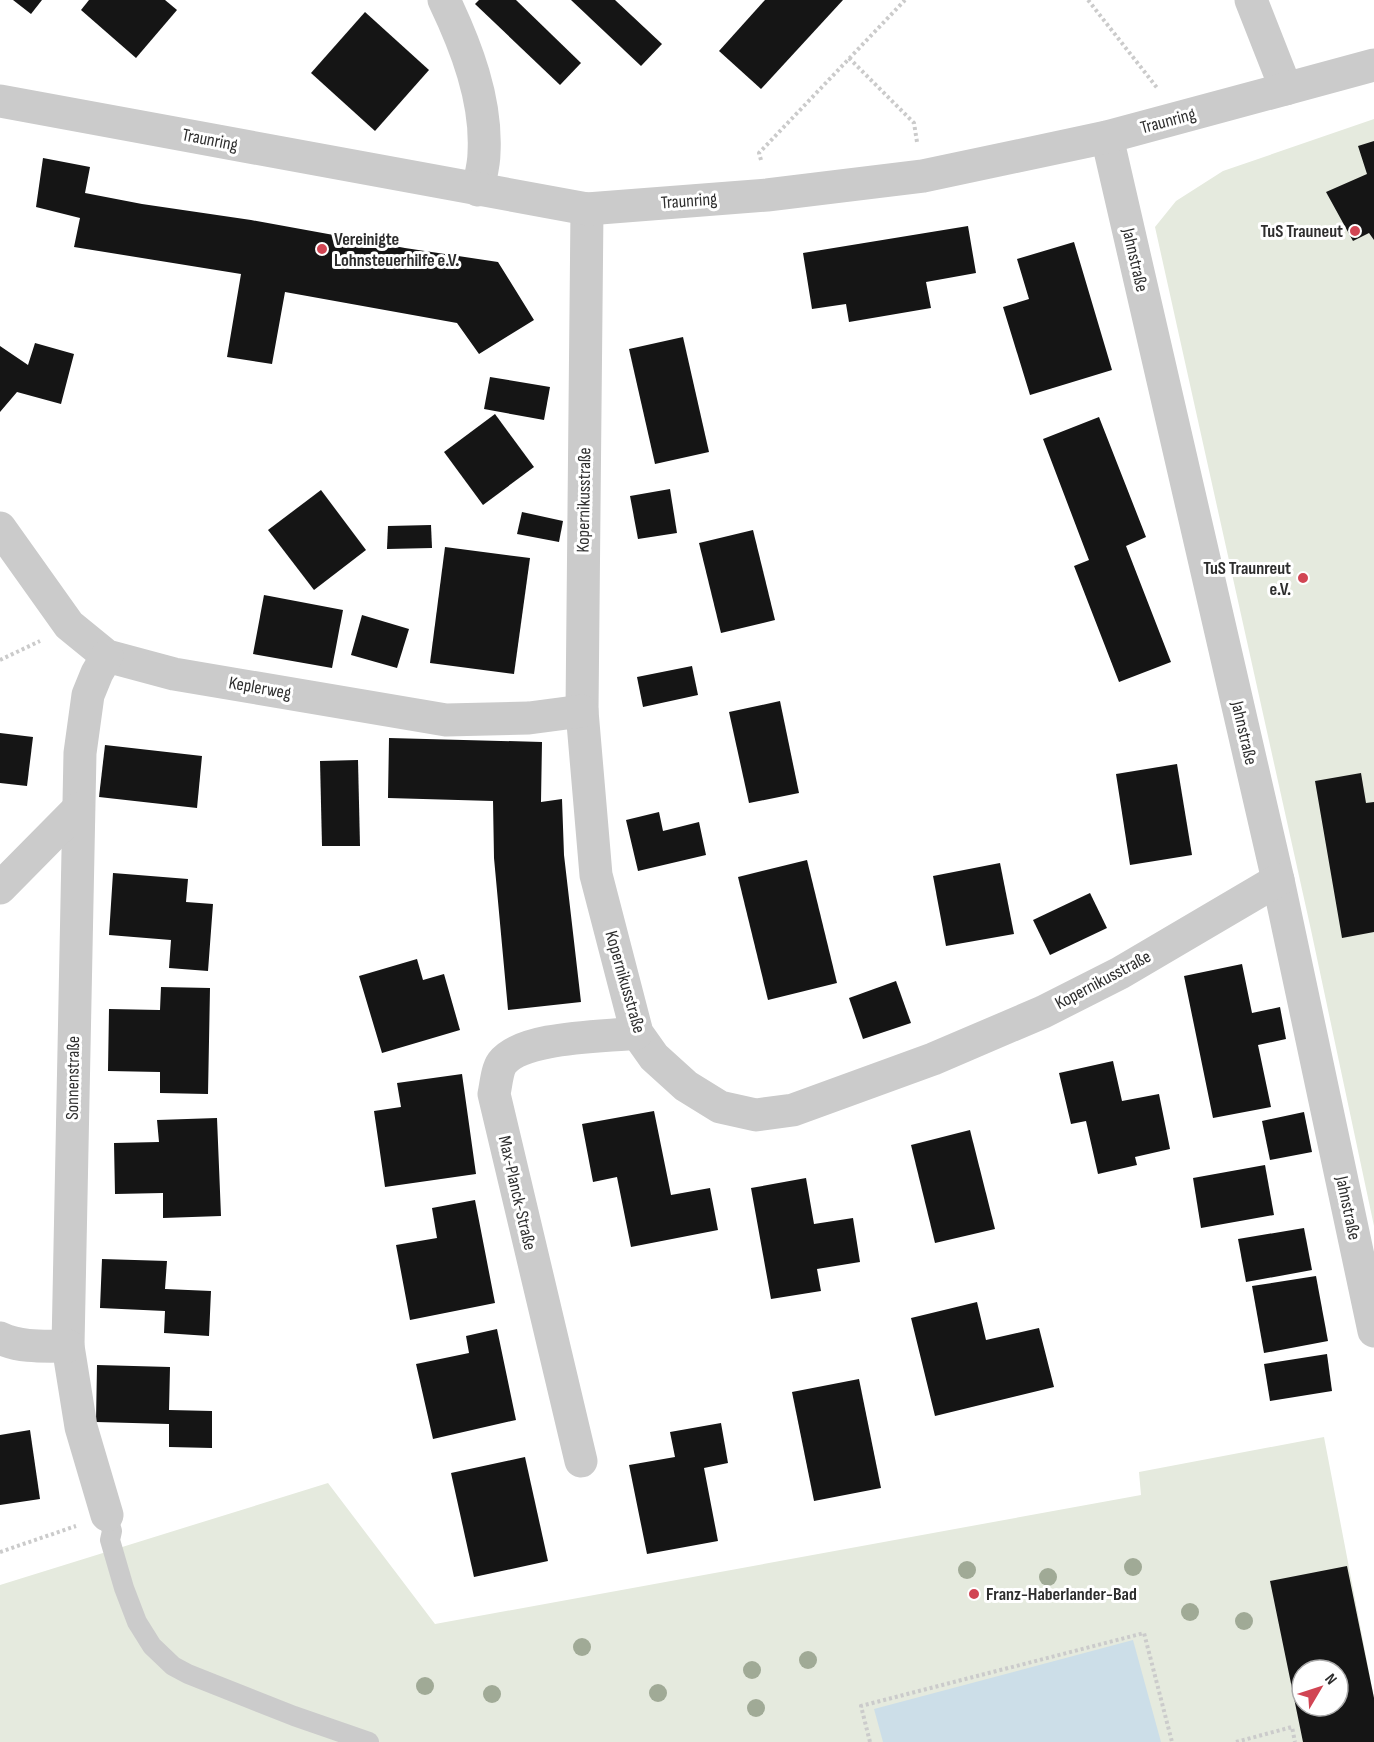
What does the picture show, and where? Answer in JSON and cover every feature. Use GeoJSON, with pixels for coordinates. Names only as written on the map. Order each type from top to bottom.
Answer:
{"type":"FeatureCollection","features":[{"type":"Feature","properties":{"kind":"street"},"geometry":{"type":"LineString","coordinates":[[444,0],[461,36],[481,106],[484,153],[478,190]]}},
{"type":"Feature","properties":{"kind":"street"},"geometry":{"type":"LineString","coordinates":[[1251,0],[1286,89]]}},
{"type":"Feature","properties":{"kind":"street","name":"Traunring"},"geometry":{"type":"LineString","coordinates":[[0,101],[587,209],[767,195],[923,176],[1107,137],[1374,65]]}},
{"type":"Feature","properties":{"kind":"street","name":"Jahnstraße"},"geometry":{"type":"LineString","coordinates":[[1107,137],[1278,880],[1374,1332]]}},
{"type":"Feature","properties":{"kind":"street","name":"Kopernikusstraße"},"geometry":{"type":"LineString","coordinates":[[587,209],[582,711],[596,875],[637,1033],[654,1057],[686,1086],[720,1107],[756,1115],[793,1110],[933,1059],[1043,1012],[1120,973],[1278,880]]}},
{"type":"Feature","properties":{"kind":"street","name":"Keplerweg"},"geometry":{"type":"LineString","coordinates":[[0,528],[69,626],[107,656],[174,674],[446,720],[529,718],[582,711]]}},
{"type":"Feature","properties":{"kind":"street","name":"Sonnenstraße"},"geometry":{"type":"LineString","coordinates":[[107,656],[88,696],[80,753],[68,1346],[81,1427],[107,1515]]}},
{"type":"Feature","properties":{"kind":"street"},"geometry":{"type":"LineString","coordinates":[[0,888],[78,809]]}},
{"type":"Feature","properties":{"kind":"street","name":"Max-Planck-Straße"},"geometry":{"type":"LineString","coordinates":[[581,1461],[494,1094],[501,1064],[517,1050],[537,1043],[637,1033]]}},
{"type":"Feature","properties":{"kind":"street"},"geometry":{"type":"LineString","coordinates":[[0,1338],[9,1342],[37,1346],[68,1346]]}},
{"type":"Feature","properties":{"kind":"lane"},"geometry":{"type":"LineString","coordinates":[[107,1515],[112,1531],[110,1540],[137,1623],[152,1646],[173,1666],[294,1716],[369,1742]]}},
{"type":"Feature","properties":{"kind":"path"},"geometry":{"type":"LineString","coordinates":[[767,195],[759,153],[904,0]]}},
{"type":"Feature","properties":{"kind":"path"},"geometry":{"type":"LineString","coordinates":[[1088,0],[1170,104],[1175,120]]}},
{"type":"Feature","properties":{"kind":"path"},"geometry":{"type":"LineString","coordinates":[[849,58],[914,123],[923,176]]}},
{"type":"Feature","properties":{"kind":"path"},"geometry":{"type":"LineString","coordinates":[[0,660],[69,626]]}},
{"type":"Feature","properties":{"kind":"path"},"geometry":{"type":"LineString","coordinates":[[0,1552],[107,1515]]}},
{"type":"Feature","properties":{"kind":"path"},"geometry":{"type":"LineString","coordinates":[[870,1742],[861,1706],[1144,1633],[1172,1742]]}},
{"type":"Feature","properties":{"kind":"path"},"geometry":{"type":"LineString","coordinates":[[1236,1742],[1292,1727],[1295,1742]]}},
{"type":"Feature","properties":{"kind":"shaded area","name":"TuS Traunreut e.V."},"geometry":{"type":"Polygon","coordinates":[[[1374,119],[1374,1226],[1311,930],[1155,227],[1176,201],[1223,171],[1374,119]]]}},
{"type":"Feature","properties":{"kind":"shaded area","name":"Franz-Haberlander-Bad"},"geometry":{"type":"Polygon","coordinates":[[[1324,1437],[1374,1698],[1374,1742],[0,1742],[0,1585],[328,1483],[435,1624],[1141,1495],[1139,1472],[1324,1437]]]}},
{"type":"Feature","properties":{"kind":"water"},"geometry":{"type":"Polygon","coordinates":[[[1133,1640],[1161,1742],[883,1742],[874,1709],[1133,1640]]]}},
{"type":"Feature","properties":{"kind":"building"},"geometry":{"type":"Polygon","coordinates":[[[13,0],[42,0],[31,14],[13,0]]]}},
{"type":"Feature","properties":{"kind":"building"},"geometry":{"type":"Polygon","coordinates":[[[89,0],[165,0],[177,10],[136,58],[81,10],[89,0]]]}},
{"type":"Feature","properties":{"kind":"building"},"geometry":{"type":"Polygon","coordinates":[[[479,0],[516,0],[581,63],[560,85],[475,4],[479,0]]]}},
{"type":"Feature","properties":{"kind":"building"},"geometry":{"type":"Polygon","coordinates":[[[571,0],[615,0],[662,44],[641,66],[571,0]]]}},
{"type":"Feature","properties":{"kind":"building"},"geometry":{"type":"Polygon","coordinates":[[[765,0],[843,0],[761,89],[719,51],[765,0]]]}},
{"type":"Feature","properties":{"kind":"building"},"geometry":{"type":"Polygon","coordinates":[[[365,12],[429,70],[375,131],[311,73],[365,12]]]}},
{"type":"Feature","properties":{"kind":"building"},"geometry":{"type":"Polygon","coordinates":[[[1374,141],[1374,240],[1369,233],[1353,241],[1326,192],[1367,174],[1358,146],[1374,141]]]}},
{"type":"Feature","properties":{"kind":"building"},"geometry":{"type":"Polygon","coordinates":[[[43,158],[90,167],[85,193],[498,262],[534,320],[479,354],[457,323],[285,292],[272,364],[227,357],[241,274],[74,247],[80,218],[36,207],[43,158]]]}},
{"type":"Feature","properties":{"kind":"building"},"geometry":{"type":"Polygon","coordinates":[[[968,226],[976,273],[926,282],[931,308],[849,322],[846,304],[812,309],[803,253],[968,226]]]}},
{"type":"Feature","properties":{"kind":"building"},"geometry":{"type":"Polygon","coordinates":[[[1074,242],[1112,370],[1030,395],[1003,307],[1029,299],[1017,259],[1074,242]]]}},
{"type":"Feature","properties":{"kind":"building"},"geometry":{"type":"Polygon","coordinates":[[[683,337],[709,452],[655,464],[629,349],[683,337]]]}},
{"type":"Feature","properties":{"kind":"building"},"geometry":{"type":"Polygon","coordinates":[[[35,343],[74,354],[61,404],[17,392],[0,412],[0,346],[28,365],[35,343]]]}},
{"type":"Feature","properties":{"kind":"building"},"geometry":{"type":"Polygon","coordinates":[[[490,377],[550,387],[544,420],[484,409],[490,377]]]}},
{"type":"Feature","properties":{"kind":"building"},"geometry":{"type":"Polygon","coordinates":[[[495,414],[534,467],[483,505],[444,452],[495,414]]]}},
{"type":"Feature","properties":{"kind":"building"},"geometry":{"type":"Polygon","coordinates":[[[1099,417],[1146,537],[1126,546],[1171,662],[1119,682],[1074,566],[1089,560],[1043,439],[1099,417]]]}},
{"type":"Feature","properties":{"kind":"building"},"geometry":{"type":"Polygon","coordinates":[[[670,489],[677,533],[638,539],[630,496],[670,489]]]}},
{"type":"Feature","properties":{"kind":"building"},"geometry":{"type":"Polygon","coordinates":[[[321,490],[366,550],[314,590],[268,530],[321,490]]]}},
{"type":"Feature","properties":{"kind":"building"},"geometry":{"type":"Polygon","coordinates":[[[522,512],[563,521],[559,542],[517,534],[522,512]]]}},
{"type":"Feature","properties":{"kind":"building"},"geometry":{"type":"Polygon","coordinates":[[[431,525],[432,548],[387,549],[388,526],[431,525]]]}},
{"type":"Feature","properties":{"kind":"building"},"geometry":{"type":"Polygon","coordinates":[[[753,530],[775,620],[721,633],[699,543],[753,530]]]}},
{"type":"Feature","properties":{"kind":"building"},"geometry":{"type":"Polygon","coordinates":[[[445,547],[530,558],[514,674],[430,663],[445,547]]]}},
{"type":"Feature","properties":{"kind":"building"},"geometry":{"type":"Polygon","coordinates":[[[264,595],[343,610],[332,668],[253,654],[264,595]]]}},
{"type":"Feature","properties":{"kind":"building"},"geometry":{"type":"Polygon","coordinates":[[[362,615],[409,629],[397,668],[351,655],[362,615]]]}},
{"type":"Feature","properties":{"kind":"building"},"geometry":{"type":"Polygon","coordinates":[[[692,666],[698,695],[643,707],[637,677],[692,666]]]}},
{"type":"Feature","properties":{"kind":"building"},"geometry":{"type":"Polygon","coordinates":[[[780,701],[799,793],[749,803],[729,712],[780,701]]]}},
{"type":"Feature","properties":{"kind":"building"},"geometry":{"type":"Polygon","coordinates":[[[0,733],[33,737],[27,786],[0,783],[0,733]]]}},
{"type":"Feature","properties":{"kind":"building"},"geometry":{"type":"Polygon","coordinates":[[[389,738],[542,742],[541,802],[562,799],[564,855],[581,1002],[508,1010],[494,858],[493,801],[388,798],[389,738]]]}},
{"type":"Feature","properties":{"kind":"building"},"geometry":{"type":"Polygon","coordinates":[[[105,745],[202,756],[197,808],[99,797],[105,745]]]}},
{"type":"Feature","properties":{"kind":"building"},"geometry":{"type":"Polygon","coordinates":[[[358,760],[360,846],[322,846],[320,761],[358,760]]]}},
{"type":"Feature","properties":{"kind":"building"},"geometry":{"type":"Polygon","coordinates":[[[1177,764],[1192,855],[1130,865],[1116,774],[1177,764]]]}},
{"type":"Feature","properties":{"kind":"building"},"geometry":{"type":"Polygon","coordinates":[[[1361,773],[1366,803],[1374,802],[1374,932],[1342,938],[1315,781],[1361,773]]]}},
{"type":"Feature","properties":{"kind":"building"},"geometry":{"type":"Polygon","coordinates":[[[659,812],[663,831],[699,822],[706,855],[638,871],[626,820],[659,812]]]}},
{"type":"Feature","properties":{"kind":"building"},"geometry":{"type":"Polygon","coordinates":[[[807,860],[837,983],[768,1000],[738,877],[807,860]]]}},
{"type":"Feature","properties":{"kind":"building"},"geometry":{"type":"Polygon","coordinates":[[[1000,863],[1014,934],[946,946],[933,876],[1000,863]]]}},
{"type":"Feature","properties":{"kind":"building"},"geometry":{"type":"Polygon","coordinates":[[[113,873],[188,879],[186,902],[213,904],[208,971],[169,968],[171,940],[109,935],[113,873]]]}},
{"type":"Feature","properties":{"kind":"building"},"geometry":{"type":"Polygon","coordinates":[[[1090,893],[1107,928],[1050,955],[1033,920],[1090,893]]]}},
{"type":"Feature","properties":{"kind":"building"},"geometry":{"type":"Polygon","coordinates":[[[417,959],[423,980],[444,974],[460,1030],[382,1053],[359,976],[417,959]]]}},
{"type":"Feature","properties":{"kind":"building"},"geometry":{"type":"Polygon","coordinates":[[[1242,964],[1252,1013],[1280,1007],[1286,1039],[1258,1045],[1271,1107],[1213,1118],[1184,976],[1242,964]]]}},
{"type":"Feature","properties":{"kind":"building"},"geometry":{"type":"Polygon","coordinates":[[[896,981],[911,1023],[863,1039],[849,998],[896,981]]]}},
{"type":"Feature","properties":{"kind":"building"},"geometry":{"type":"Polygon","coordinates":[[[161,987],[210,988],[208,1094],[160,1093],[160,1072],[108,1071],[109,1009],[160,1010],[161,987]]]}},
{"type":"Feature","properties":{"kind":"building"},"geometry":{"type":"Polygon","coordinates":[[[1113,1061],[1122,1101],[1159,1094],[1170,1149],[1135,1157],[1137,1165],[1098,1174],[1086,1121],[1071,1124],[1059,1073],[1113,1061]]]}},
{"type":"Feature","properties":{"kind":"building"},"geometry":{"type":"Polygon","coordinates":[[[462,1074],[476,1174],[385,1187],[374,1111],[401,1107],[397,1083],[462,1074]]]}},
{"type":"Feature","properties":{"kind":"building"},"geometry":{"type":"Polygon","coordinates":[[[654,1111],[671,1195],[710,1188],[718,1230],[631,1247],[617,1177],[593,1182],[582,1124],[654,1111]]]}},
{"type":"Feature","properties":{"kind":"building"},"geometry":{"type":"Polygon","coordinates":[[[1304,1112],[1312,1152],[1270,1160],[1262,1121],[1304,1112]]]}},
{"type":"Feature","properties":{"kind":"building"},"geometry":{"type":"Polygon","coordinates":[[[217,1118],[221,1216],[163,1218],[163,1193],[115,1194],[114,1143],[159,1142],[157,1120],[217,1118]]]}},
{"type":"Feature","properties":{"kind":"building"},"geometry":{"type":"Polygon","coordinates":[[[970,1130],[995,1229],[935,1243],[911,1145],[970,1130]]]}},
{"type":"Feature","properties":{"kind":"building"},"geometry":{"type":"Polygon","coordinates":[[[1265,1165],[1274,1215],[1201,1228],[1193,1178],[1265,1165]]]}},
{"type":"Feature","properties":{"kind":"building"},"geometry":{"type":"Polygon","coordinates":[[[806,1178],[814,1224],[853,1218],[860,1262],[817,1269],[821,1291],[771,1299],[751,1188],[806,1178]]]}},
{"type":"Feature","properties":{"kind":"building"},"geometry":{"type":"Polygon","coordinates":[[[475,1200],[495,1303],[410,1320],[396,1245],[437,1238],[432,1208],[475,1200]]]}},
{"type":"Feature","properties":{"kind":"building"},"geometry":{"type":"Polygon","coordinates":[[[1304,1228],[1312,1270],[1246,1282],[1238,1239],[1304,1228]]]}},
{"type":"Feature","properties":{"kind":"building"},"geometry":{"type":"Polygon","coordinates":[[[102,1259],[167,1261],[165,1289],[211,1291],[209,1336],[164,1333],[165,1311],[100,1308],[102,1259]]]}},
{"type":"Feature","properties":{"kind":"building"},"geometry":{"type":"Polygon","coordinates":[[[1316,1276],[1328,1341],[1264,1353],[1252,1286],[1316,1276]]]}},
{"type":"Feature","properties":{"kind":"building"},"geometry":{"type":"Polygon","coordinates":[[[977,1302],[986,1340],[1039,1328],[1054,1387],[935,1416],[911,1318],[977,1302]]]}},
{"type":"Feature","properties":{"kind":"building"},"geometry":{"type":"Polygon","coordinates":[[[497,1329],[516,1420],[433,1439],[416,1364],[469,1353],[466,1336],[497,1329]]]}},
{"type":"Feature","properties":{"kind":"building"},"geometry":{"type":"Polygon","coordinates":[[[1327,1354],[1332,1391],[1270,1401],[1264,1364],[1327,1354]]]}},
{"type":"Feature","properties":{"kind":"building"},"geometry":{"type":"Polygon","coordinates":[[[97,1365],[170,1367],[169,1410],[212,1411],[212,1448],[169,1447],[169,1424],[96,1422],[97,1365]]]}},
{"type":"Feature","properties":{"kind":"building"},"geometry":{"type":"Polygon","coordinates":[[[859,1379],[881,1488],[814,1501],[792,1392],[859,1379]]]}},
{"type":"Feature","properties":{"kind":"building"},"geometry":{"type":"Polygon","coordinates":[[[721,1423],[728,1463],[704,1468],[718,1541],[647,1554],[629,1465],[675,1457],[670,1432],[721,1423]]]}},
{"type":"Feature","properties":{"kind":"building"},"geometry":{"type":"Polygon","coordinates":[[[30,1430],[40,1499],[0,1505],[0,1435],[30,1430]]]}},
{"type":"Feature","properties":{"kind":"building"},"geometry":{"type":"Polygon","coordinates":[[[525,1457],[548,1561],[474,1577],[451,1473],[525,1457]]]}},
{"type":"Feature","properties":{"kind":"building"},"geometry":{"type":"Polygon","coordinates":[[[1347,1566],[1374,1698],[1374,1742],[1303,1742],[1298,1718],[1350,1718],[1350,1658],[1290,1658],[1290,1679],[1270,1581],[1347,1566]]]}},
{"type":"Feature","properties":{"kind":"place","name":"TuS Trauneut"},"geometry":{"type":"Point","coordinates":[1355,231]}},
{"type":"Feature","properties":{"kind":"place","name":"Vereinigte Lohnsteuerhilfe e.V."},"geometry":{"type":"Point","coordinates":[322,249]}},
{"type":"Feature","properties":{"kind":"place","name":"TuS Traunreut e.V."},"geometry":{"type":"Point","coordinates":[1303,578]}},
{"type":"Feature","properties":{"kind":"place","name":"Franz-Haberlander-Bad"},"geometry":{"type":"Point","coordinates":[974,1594]}}]}
